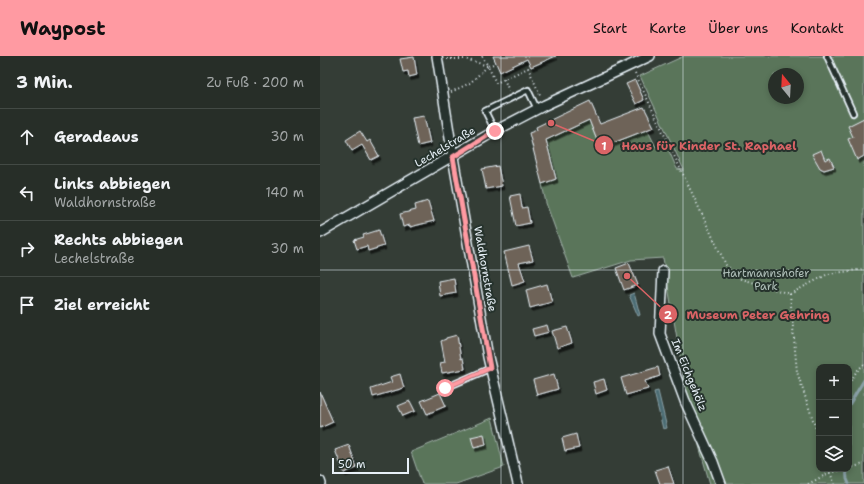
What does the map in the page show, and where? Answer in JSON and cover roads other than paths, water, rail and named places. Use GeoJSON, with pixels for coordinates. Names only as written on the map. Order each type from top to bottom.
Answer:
{"type":"FeatureCollection","features":[{"type":"Feature","properties":{"kind":"street","name":"Lechelstraße"},"geometry":{"type":"LineString","coordinates":[[320,233],[453,157],[495,131],[541,107],[650,56]]}},
{"type":"Feature","properties":{"kind":"street","name":"Waldhornstraße"},"geometry":{"type":"LineString","coordinates":[[438,58],[453,157],[490,368],[518,484]]}},
{"type":"Feature","properties":{"kind":"street","name":"Im Eichgehölz"},"geometry":{"type":"LineString","coordinates":[[663,271],[660,334],[685,401],[713,462],[721,484]]}},
{"type":"Feature","properties":{"kind":"lane"},"geometry":{"type":"LineString","coordinates":[[827,56],[853,113]]}},
{"type":"Feature","properties":{"kind":"lane"},"geometry":{"type":"LineString","coordinates":[[495,131],[485,111],[528,90],[541,107]]}},
{"type":"Feature","properties":{"kind":"lane"},"geometry":{"type":"LineString","coordinates":[[445,388],[490,368]]}},
{"type":"Feature","properties":{"kind":"water"},"geometry":{"type":"Polygon","coordinates":[[[634,293],[640,315],[638,316],[629,295],[634,293]]]}},
{"type":"Feature","properties":{"kind":"water"},"geometry":{"type":"Polygon","coordinates":[[[658,391],[667,428],[663,429],[654,392],[658,391]]]}},
{"type":"Feature","properties":{"kind":"waterway"},"geometry":{"type":"LineString","coordinates":[[852,400],[864,380]]}},
{"type":"Feature","properties":{"kind":"waterway"},"geometry":{"type":"LineString","coordinates":[[846,472],[849,484]]}},
{"type":"Feature","properties":{"kind":"place","name":"Haus für Kinder St. Raphael"},"geometry":{"type":"Point","coordinates":[551,123]}},
{"type":"Feature","properties":{"kind":"place","name":"Museum Peter Gehring"},"geometry":{"type":"Point","coordinates":[627,276]}},
{"type":"Feature","properties":{"kind":"park label","name":"Hartmannshofer Park"},"geometry":{"type":"Point","coordinates":[766,279]}}]}
